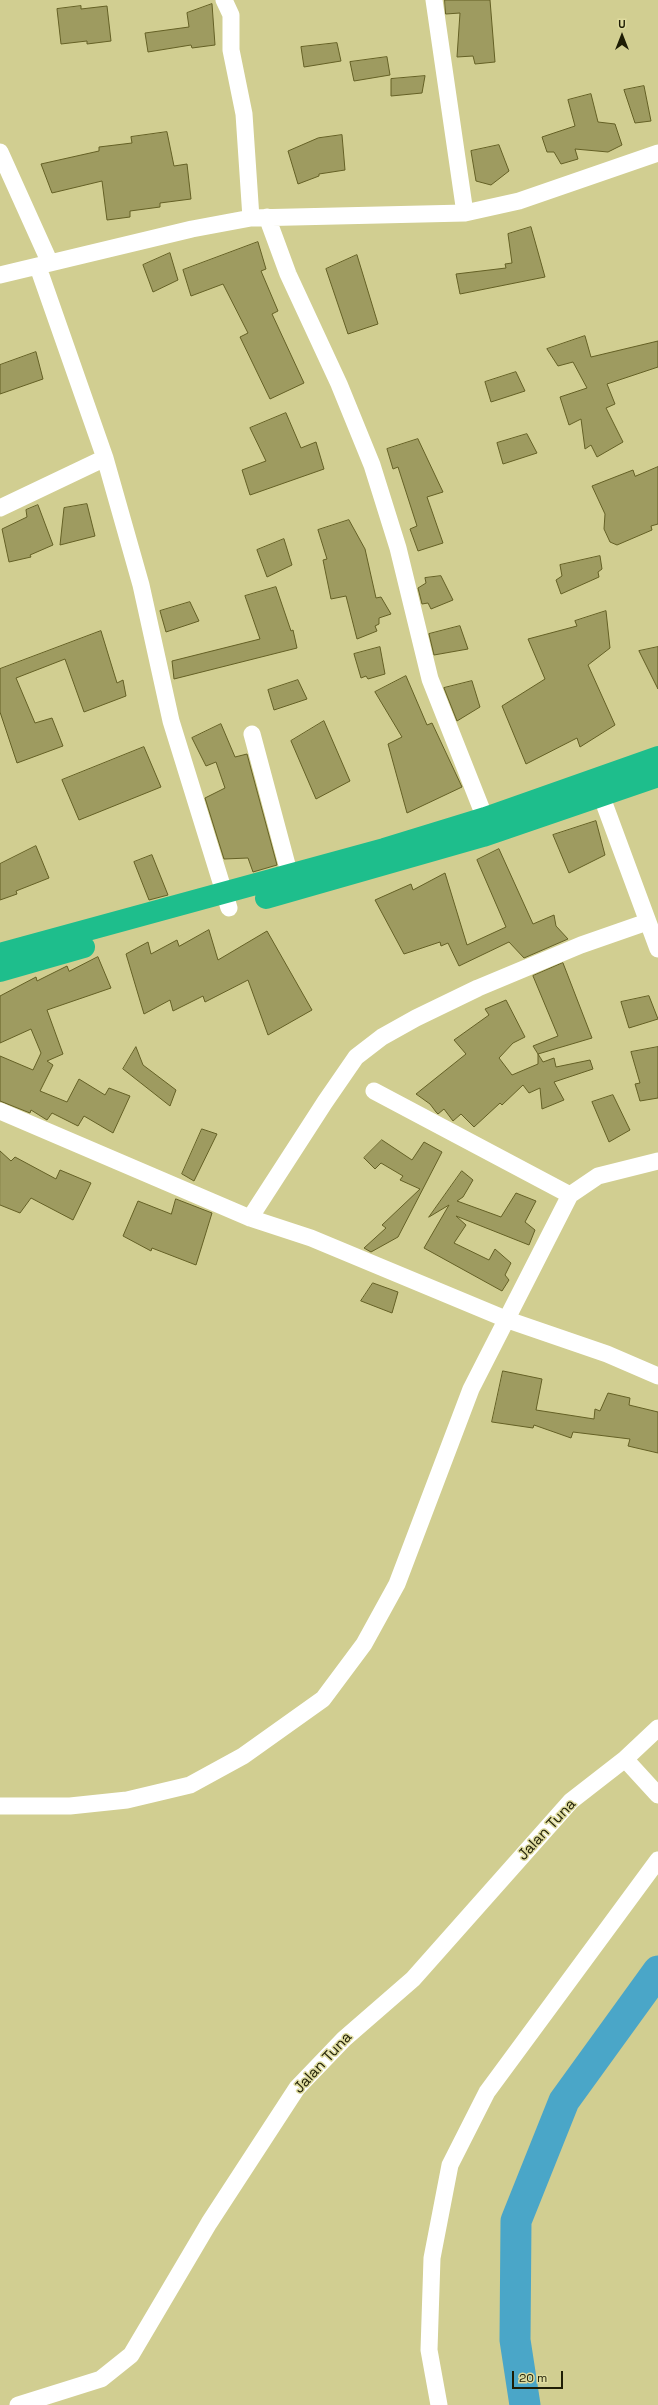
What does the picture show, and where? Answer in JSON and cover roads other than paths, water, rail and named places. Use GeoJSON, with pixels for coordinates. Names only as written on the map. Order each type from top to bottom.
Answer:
{"type":"FeatureCollection","features":[{"type":"Feature","properties":{"kind":"highway"},"geometry":{"type":"LineString","coordinates":[[0,971],[226,901],[290,876],[485,818],[658,757]]}},
{"type":"Feature","properties":{"kind":"highway"},"geometry":{"type":"LineString","coordinates":[[0,954],[226,901],[483,836],[658,776]]}},
{"type":"Feature","properties":{"kind":"street"},"geometry":{"type":"LineString","coordinates":[[224,0],[231,15],[231,50],[244,114],[259,217],[288,274],[339,384],[372,465],[398,548],[430,679],[485,818]]}},
{"type":"Feature","properties":{"kind":"street"},"geometry":{"type":"LineString","coordinates":[[434,0],[465,213]]}},
{"type":"Feature","properties":{"kind":"street"},"geometry":{"type":"LineString","coordinates":[[0,152],[44,265],[105,458],[141,585],[171,721],[226,901]]}},
{"type":"Feature","properties":{"kind":"street"},"geometry":{"type":"LineString","coordinates":[[0,274],[44,265],[192,229],[259,217],[465,213],[519,201],[658,153]]}},
{"type":"Feature","properties":{"kind":"street"},"geometry":{"type":"LineString","coordinates":[[0,508],[105,458]]}},
{"type":"Feature","properties":{"kind":"street"},"geometry":{"type":"LineString","coordinates":[[252,734],[290,876]]}},
{"type":"Feature","properties":{"kind":"street"},"geometry":{"type":"LineString","coordinates":[[601,795],[658,949]]}},
{"type":"Feature","properties":{"kind":"street"},"geometry":{"type":"LineString","coordinates":[[250,1218],[356,1057],[377,1041],[416,1018],[478,988],[581,945],[647,922]]}},
{"type":"Feature","properties":{"kind":"street"},"geometry":{"type":"LineString","coordinates":[[374,1091],[570,1195]]}},
{"type":"Feature","properties":{"kind":"street"},"geometry":{"type":"LineString","coordinates":[[0,1111],[250,1218],[311,1238],[508,1320],[607,1354],[658,1376]]}},
{"type":"Feature","properties":{"kind":"street"},"geometry":{"type":"LineString","coordinates":[[0,1806],[70,1806],[120,1801],[190,1785],[243,1756],[323,1699],[364,1644],[397,1584],[471,1390],[508,1320],[570,1195],[598,1176],[658,1161]]}},
{"type":"Feature","properties":{"kind":"street","name":"Jalan Tuna"},"geometry":{"type":"LineString","coordinates":[[18,2405],[101,2379],[131,2355],[209,2222],[297,2088],[344,2039],[413,1979],[571,1801],[625,1759],[658,1728]]}},
{"type":"Feature","properties":{"kind":"street"},"geometry":{"type":"LineString","coordinates":[[625,1759],[658,1796]]}},
{"type":"Feature","properties":{"kind":"street"},"geometry":{"type":"LineString","coordinates":[[439,2405],[429,2350],[432,2258],[450,2165],[487,2092],[658,1860]]}},
{"type":"Feature","properties":{"kind":"waterway"},"geometry":{"type":"LineString","coordinates":[[525,2405],[515,2340],[516,2221],[564,2101],[658,1971]]}}]}
